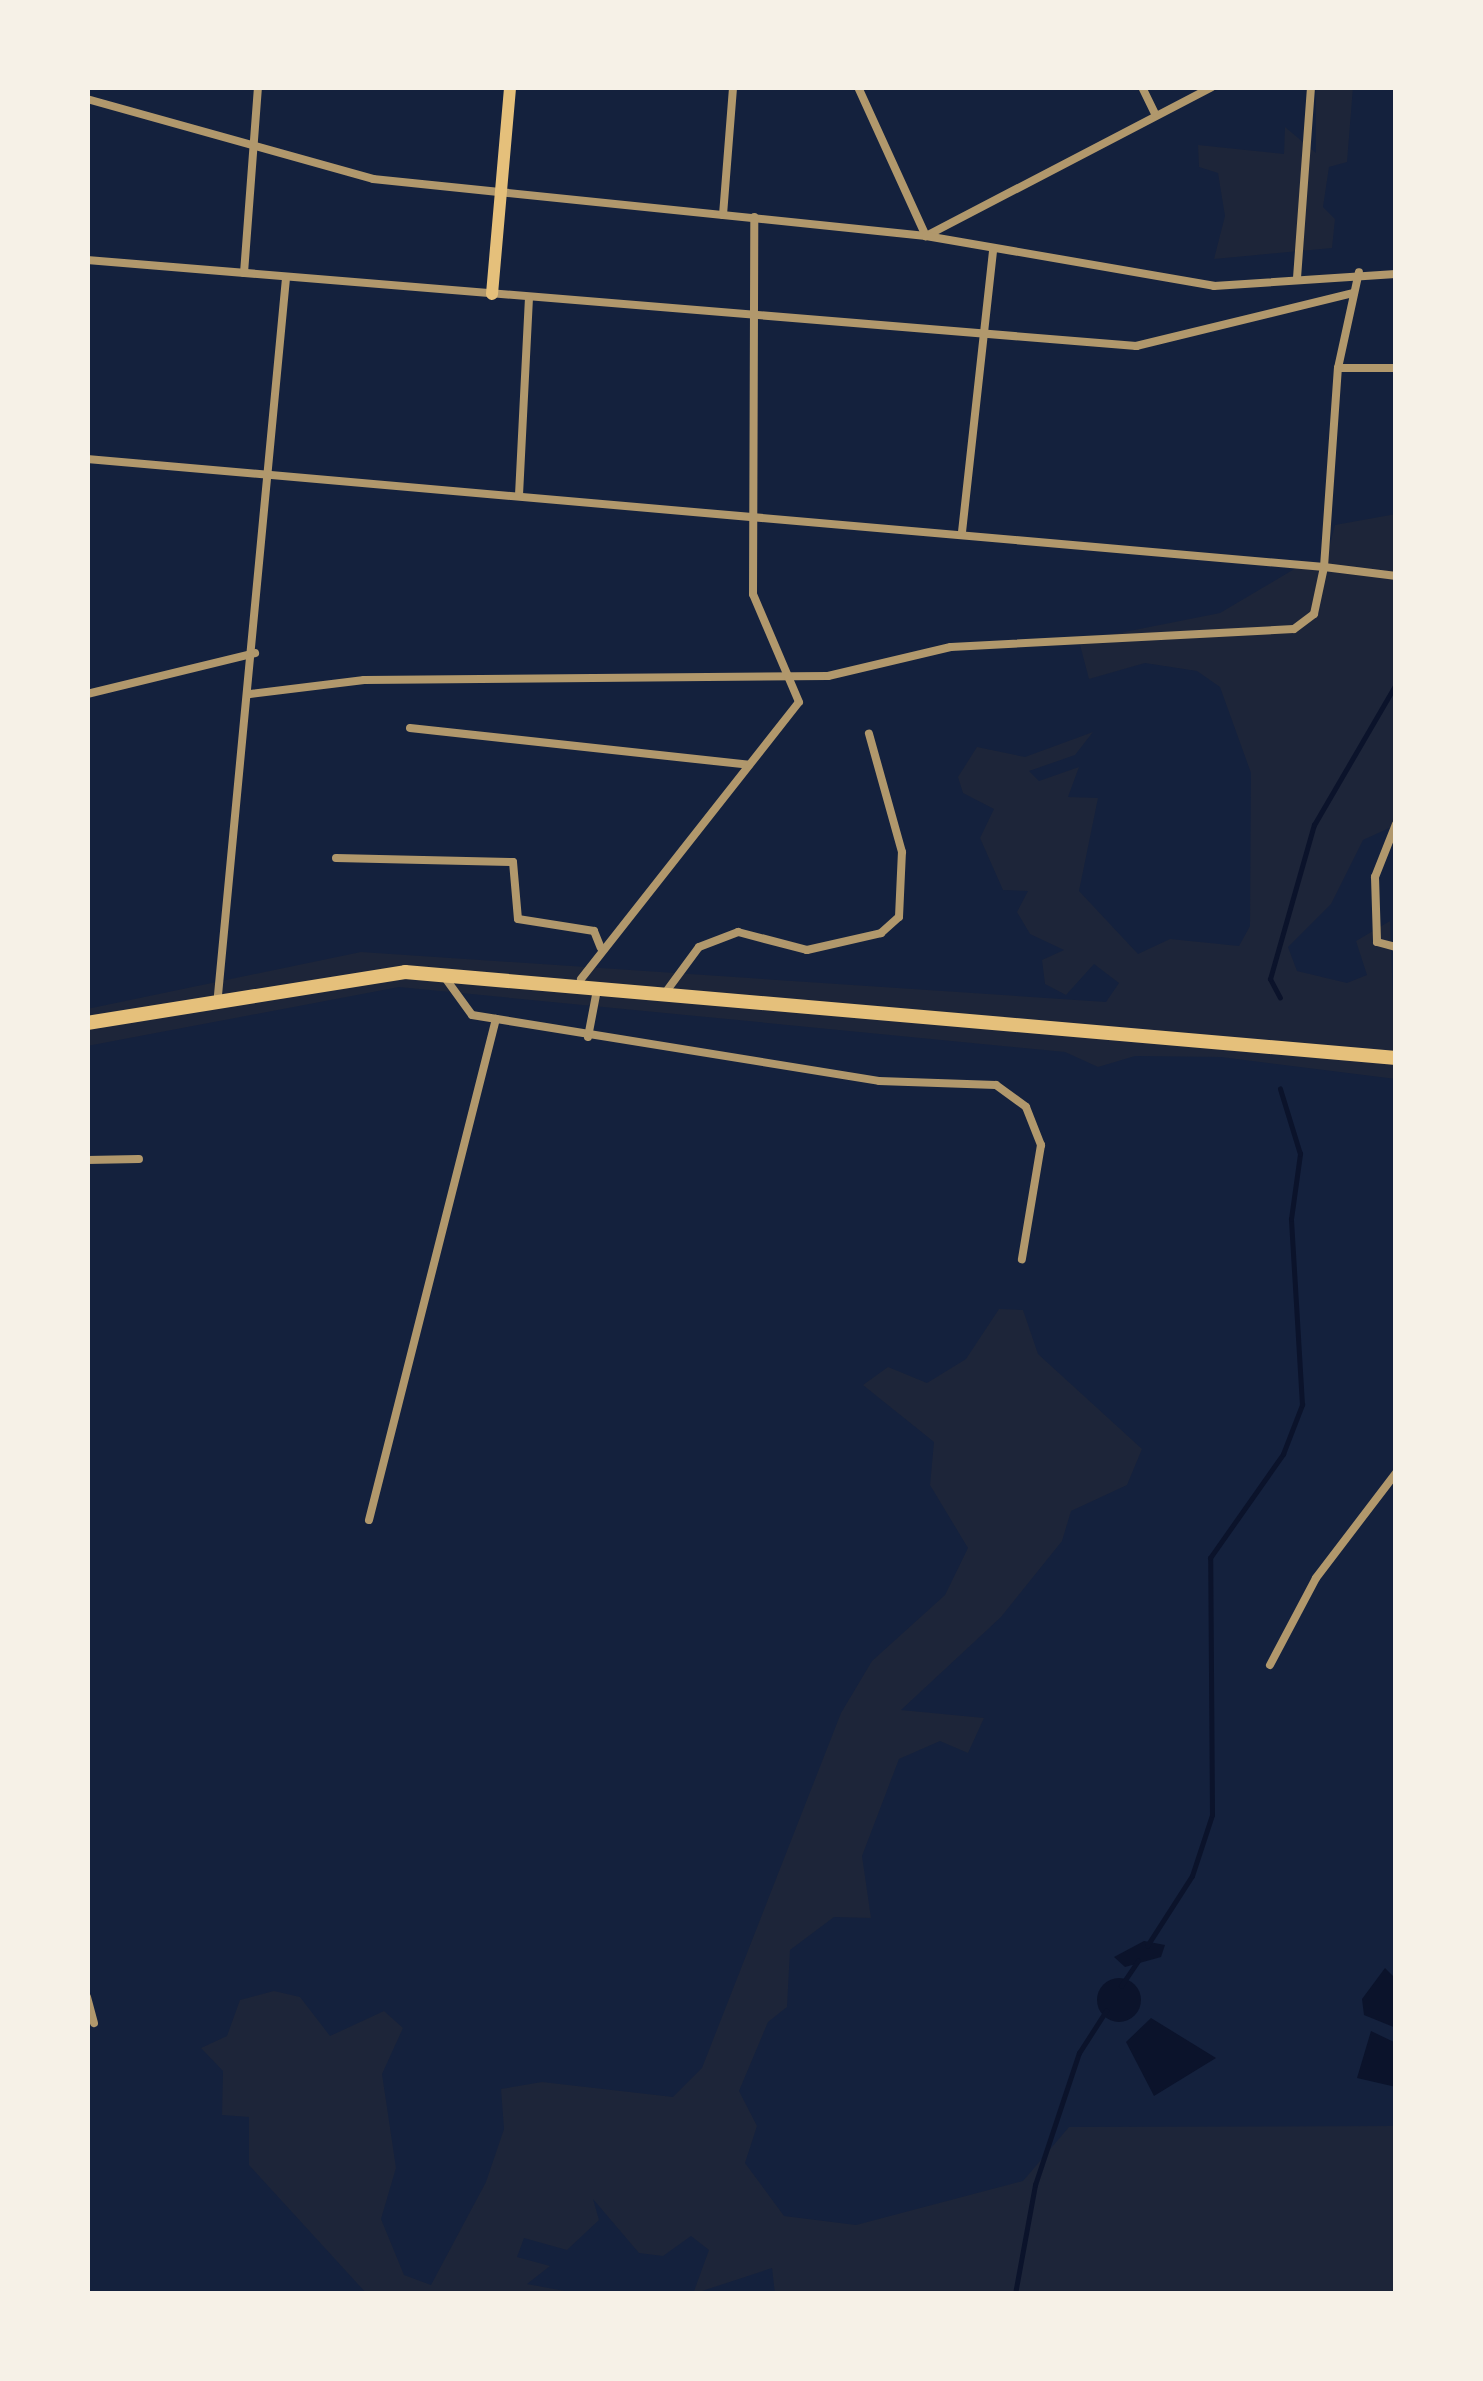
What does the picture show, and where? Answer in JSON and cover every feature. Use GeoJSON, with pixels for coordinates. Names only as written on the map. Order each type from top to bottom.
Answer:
{"type":"FeatureCollection","features":[{"type":"Feature","properties":{"kind":"highway"},"geometry":{"type":"LineString","coordinates":[[87,1023],[218,995],[368,972],[580,980],[1396,1058]]}},
{"type":"Feature","properties":{"kind":"main road"},"geometry":{"type":"LineString","coordinates":[[492,294],[510,87]]}},
{"type":"Feature","properties":{"kind":"street"},"geometry":{"type":"LineString","coordinates":[[244,273],[258,87]]}},
{"type":"Feature","properties":{"kind":"street"},"geometry":{"type":"LineString","coordinates":[[723,215],[733,87]]}},
{"type":"Feature","properties":{"kind":"street"},"geometry":{"type":"LineString","coordinates":[[858,87],[926,236]]}},
{"type":"Feature","properties":{"kind":"street"},"geometry":{"type":"LineString","coordinates":[[1142,87],[1155,114]]}},
{"type":"Feature","properties":{"kind":"street"},"geometry":{"type":"LineString","coordinates":[[926,236],[1212,87]]}},
{"type":"Feature","properties":{"kind":"street"},"geometry":{"type":"LineString","coordinates":[[1297,278],[1311,87]]}},
{"type":"Feature","properties":{"kind":"street"},"geometry":{"type":"LineString","coordinates":[[87,99],[254,150],[373,178],[926,236],[1214,286],[1358,272],[1396,274]]}},
{"type":"Feature","properties":{"kind":"street"},"geometry":{"type":"LineString","coordinates":[[580,980],[796,712],[792,676],[753,594],[754,217]]}},
{"type":"Feature","properties":{"kind":"street"},"geometry":{"type":"LineString","coordinates":[[962,532],[993,250]]}},
{"type":"Feature","properties":{"kind":"street"},"geometry":{"type":"LineString","coordinates":[[87,260],[982,340],[1163,343],[1354,293]]}},
{"type":"Feature","properties":{"kind":"street"},"geometry":{"type":"LineString","coordinates":[[250,694],[364,680],[792,676],[951,647],[1294,628],[1314,614],[1324,567],[1337,368],[1358,272]]}},
{"type":"Feature","properties":{"kind":"street"},"geometry":{"type":"LineString","coordinates":[[218,995],[274,470],[286,278]]}},
{"type":"Feature","properties":{"kind":"street"},"geometry":{"type":"LineString","coordinates":[[519,495],[529,297]]}},
{"type":"Feature","properties":{"kind":"street"},"geometry":{"type":"LineString","coordinates":[[1337,368],[1396,368]]}},
{"type":"Feature","properties":{"kind":"street"},"geometry":{"type":"LineString","coordinates":[[87,459],[274,470],[753,512],[1396,576]]}},
{"type":"Feature","properties":{"kind":"street"},"geometry":{"type":"LineString","coordinates":[[87,694],[255,653]]}},
{"type":"Feature","properties":{"kind":"street"},"geometry":{"type":"LineString","coordinates":[[410,728],[750,765]]}},
{"type":"Feature","properties":{"kind":"street"},"geometry":{"type":"LineString","coordinates":[[668,989],[699,947],[738,932],[807,950],[880,933],[898,917],[902,853],[869,734]]}},
{"type":"Feature","properties":{"kind":"street"},"geometry":{"type":"LineString","coordinates":[[1396,824],[1375,877],[1377,942],[1396,947]]}},
{"type":"Feature","properties":{"kind":"street"},"geometry":{"type":"LineString","coordinates":[[336,858],[513,862],[518,919],[594,931],[602,950]]}},
{"type":"Feature","properties":{"kind":"street"},"geometry":{"type":"LineString","coordinates":[[442,974],[472,1015],[879,1081],[996,1085],[1025,1107],[1041,1145],[1022,1259]]}},
{"type":"Feature","properties":{"kind":"street"},"geometry":{"type":"LineString","coordinates":[[588,1037],[599,982]]}},
{"type":"Feature","properties":{"kind":"street"},"geometry":{"type":"LineString","coordinates":[[368,1520],[496,1019]]}},
{"type":"Feature","properties":{"kind":"street"},"geometry":{"type":"LineString","coordinates":[[87,1160],[139,1159]]}},
{"type":"Feature","properties":{"kind":"street"},"geometry":{"type":"LineString","coordinates":[[1270,1665],[1316,1578],[1396,1473]]}},
{"type":"Feature","properties":{"kind":"street"},"geometry":{"type":"LineString","coordinates":[[87,1997],[94,2024]]}},
{"type":"Feature","properties":{"kind":"shaded area"},"geometry":{"type":"Polygon","coordinates":[[[1316,87],[1353,87],[1347,162],[1329,167],[1323,207],[1335,219],[1332,248],[1214,259],[1225,216],[1218,173],[1199,167],[1198,145],[1284,154],[1285,127],[1316,153],[1316,87]]]}},
{"type":"Feature","properties":{"kind":"shaded area"},"geometry":{"type":"Polygon","coordinates":[[[1396,514],[1396,825],[1363,840],[1331,904],[1288,947],[1297,971],[1347,983],[1367,975],[1356,941],[1390,921],[1396,1079],[1221,1057],[1135,1056],[1098,1067],[1065,1052],[399,987],[87,1046],[87,1009],[361,952],[1106,1002],[1119,983],[1094,964],[1066,995],[1045,984],[1042,960],[1064,950],[1030,934],[1017,912],[1028,891],[1003,890],[980,838],[994,809],[963,793],[958,777],[977,747],[1025,757],[1093,732],[1075,755],[1029,771],[1039,781],[1079,767],[1068,797],[1098,798],[1079,891],[1138,954],[1170,939],[1239,946],[1250,926],[1251,773],[1220,687],[1197,671],[1145,663],[1089,679],[1079,641],[1220,613],[1296,568],[1324,567],[1335,525],[1396,514]]]}},
{"type":"Feature","properties":{"kind":"shaded area"},"geometry":{"type":"Polygon","coordinates":[[[999,1309],[1023,1310],[1038,1354],[1142,1449],[1127,1485],[1071,1511],[1062,1541],[1001,1617],[901,1710],[984,1718],[968,1753],[940,1741],[899,1759],[862,1856],[871,1918],[834,1917],[790,1950],[787,2007],[768,2022],[739,2091],[757,2126],[745,2163],[784,2216],[856,2225],[1023,2181],[1069,2127],[1396,2126],[1396,2294],[775,2294],[772,2268],[693,2294],[709,2250],[691,2236],[663,2256],[639,2253],[593,2199],[599,2220],[567,2250],[524,2238],[517,2257],[550,2266],[527,2284],[581,2294],[367,2294],[249,2165],[249,2117],[222,2115],[223,2071],[201,2048],[227,2036],[240,2000],[274,1991],[300,1997],[330,2036],[384,2011],[403,2028],[382,2074],[396,2168],[381,2219],[404,2275],[431,2285],[486,2182],[504,2129],[501,2089],[542,2082],[673,2097],[702,2068],[841,1713],[872,1661],[945,1595],[968,1548],[930,1485],[934,1442],[863,1385],[888,1367],[927,1383],[966,1359],[999,1309]]]}},
{"type":"Feature","properties":{"kind":"shaded area"},"geometry":{"type":"Polygon","coordinates":[[[1144,1941],[1165,1945],[1161,1957],[1125,1967],[1114,1957],[1144,1941]]]}},
{"type":"Feature","properties":{"kind":"shaded area"},"geometry":{"type":"Polygon","coordinates":[[[1385,1968],[1396,1979],[1396,2028],[1364,2015],[1362,1999],[1385,1968]]]}},
{"type":"Feature","properties":{"kind":"shaded area"},"geometry":{"type":"Polygon","coordinates":[[[1119,1978],[1134,1985],[1141,2000],[1134,2015],[1119,2022],[1104,2015],[1097,2000],[1104,1985],[1119,1978]]]}},
{"type":"Feature","properties":{"kind":"shaded area"},"geometry":{"type":"Polygon","coordinates":[[[1151,2018],[1216,2058],[1154,2096],[1126,2042],[1151,2018]]]}},
{"type":"Feature","properties":{"kind":"shaded area"},"geometry":{"type":"Polygon","coordinates":[[[1371,2031],[1396,2043],[1396,2087],[1357,2078],[1371,2031]]]}},
{"type":"Feature","properties":{"kind":"waterway"},"geometry":{"type":"LineString","coordinates":[[1280,998],[1270,979],[1314,825],[1396,684]]}},
{"type":"Feature","properties":{"kind":"waterway"},"geometry":{"type":"LineString","coordinates":[[1147,1946],[1192,1876],[1212,1815],[1210,1558],[1283,1454],[1302,1405],[1291,1219],[1300,1154],[1280,1089]]}},
{"type":"Feature","properties":{"kind":"waterway"},"geometry":{"type":"LineString","coordinates":[[1121,1986],[1138,1961]]}},
{"type":"Feature","properties":{"kind":"waterway"},"geometry":{"type":"LineString","coordinates":[[1015,2294],[1035,2185],[1079,2053],[1106,2011]]}}]}
